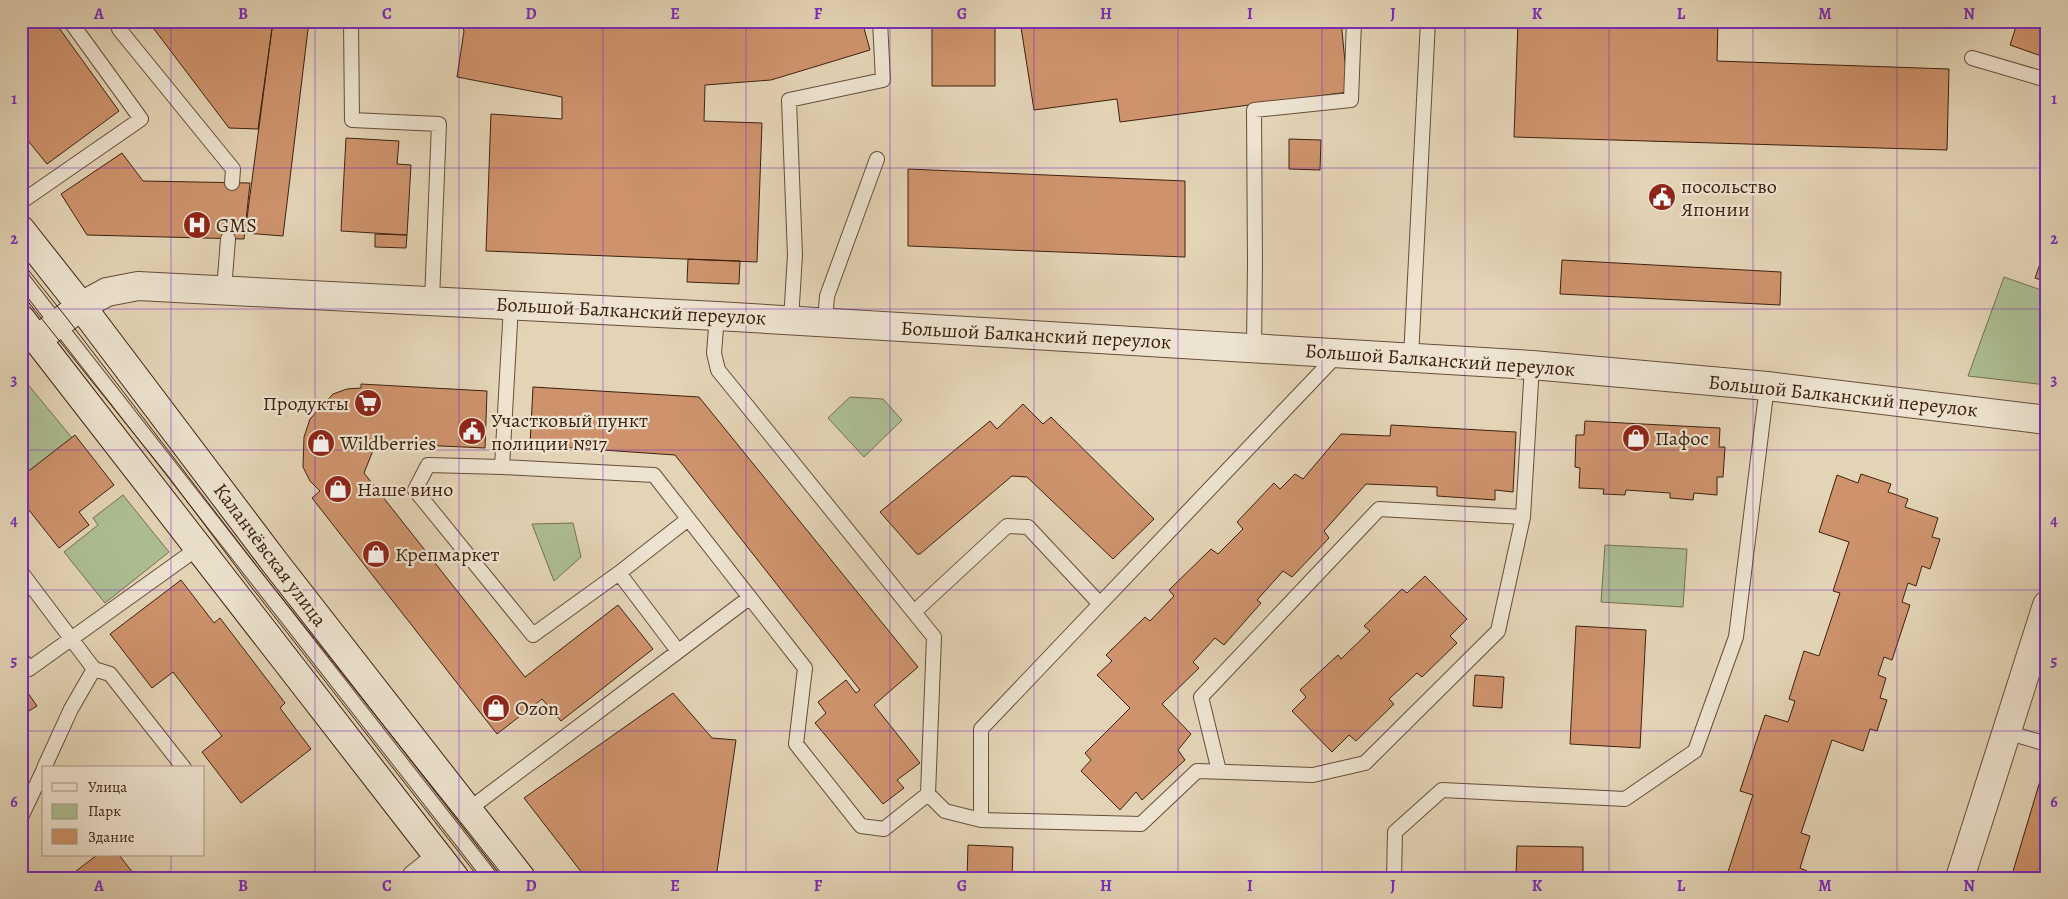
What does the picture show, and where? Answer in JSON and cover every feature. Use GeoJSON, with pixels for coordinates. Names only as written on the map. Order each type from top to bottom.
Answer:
{"type":"FeatureCollection","features":[{"type":"Feature","properties":{"kind":"street","name":"Каланчёвская улица"},"geometry":{"type":"LineString","coordinates":[[21,230],[81,306],[276,564],[521,878]]}},
{"type":"Feature","properties":{"kind":"street","name":"Большой Балканский переулок"},"geometry":{"type":"LineString","coordinates":[[39,327],[107,292],[138,286],[791,320],[1532,365],[1767,386],[2047,420]]}},
{"type":"Feature","properties":{"kind":"street"},"geometry":{"type":"LineString","coordinates":[[39,327],[198,548],[447,868],[416,878]]}},
{"type":"Feature","properties":{"kind":"street"},"geometry":{"type":"LineString","coordinates":[[1960,878],[2047,605]]}},
{"type":"Feature","properties":{"kind":"lane"},"geometry":{"type":"LineString","coordinates":[[21,202],[140,119],[70,21]]}},
{"type":"Feature","properties":{"kind":"lane"},"geometry":{"type":"LineString","coordinates":[[351,21],[352,120],[439,124],[432,300]]}},
{"type":"Feature","properties":{"kind":"lane"},"geometry":{"type":"LineString","coordinates":[[791,320],[795,256],[789,100],[883,80],[880,21]]}},
{"type":"Feature","properties":{"kind":"lane"},"geometry":{"type":"LineString","coordinates":[[1254,348],[1256,264],[1254,110],[1351,100],[1354,21]]}},
{"type":"Feature","properties":{"kind":"lane"},"geometry":{"type":"LineString","coordinates":[[1411,358],[1428,21]]}},
{"type":"Feature","properties":{"kind":"lane"},"geometry":{"type":"LineString","coordinates":[[119,29],[233,168],[232,183]]}},
{"type":"Feature","properties":{"kind":"lane"},"geometry":{"type":"LineString","coordinates":[[1972,58],[2047,80]]}},
{"type":"Feature","properties":{"kind":"lane"},"geometry":{"type":"LineString","coordinates":[[825,322],[827,296],[877,159]]}},
{"type":"Feature","properties":{"kind":"lane"},"geometry":{"type":"LineString","coordinates":[[224,290],[228,239]]}},
{"type":"Feature","properties":{"kind":"lane"},"geometry":{"type":"LineString","coordinates":[[21,277],[39,327],[491,878]]}},
{"type":"Feature","properties":{"kind":"lane"},"geometry":{"type":"LineString","coordinates":[[502,467],[511,305]]}},
{"type":"Feature","properties":{"kind":"lane"},"geometry":{"type":"LineString","coordinates":[[717,316],[714,353],[718,370],[934,638],[928,794],[945,811],[981,820],[1141,824],[1197,771],[1314,775],[1365,764],[1498,631],[1523,517],[1532,365]]}},
{"type":"Feature","properties":{"kind":"lane"},"geometry":{"type":"LineString","coordinates":[[981,820],[981,729],[1338,354]]}},
{"type":"Feature","properties":{"kind":"lane"},"geometry":{"type":"LineString","coordinates":[[1394,878],[1395,832],[1442,790],[1625,798],[1694,751],[1736,637],[1767,386]]}},
{"type":"Feature","properties":{"kind":"lane"},"geometry":{"type":"LineString","coordinates":[[687,520],[619,573],[533,635],[415,490],[428,465],[654,475],[687,520],[805,668],[796,744],[861,826],[884,829],[928,794]]}},
{"type":"Feature","properties":{"kind":"lane"},"geometry":{"type":"LineString","coordinates":[[1219,771],[1201,697],[1379,509],[1523,517]]}},
{"type":"Feature","properties":{"kind":"lane"},"geometry":{"type":"LineString","coordinates":[[914,612],[1007,526],[1028,527],[1100,604]]}},
{"type":"Feature","properties":{"kind":"lane"},"geometry":{"type":"LineString","coordinates":[[21,658],[29,669],[198,548]]}},
{"type":"Feature","properties":{"kind":"lane"},"geometry":{"type":"LineString","coordinates":[[21,572],[94,669],[110,674],[182,766]]}},
{"type":"Feature","properties":{"kind":"lane"},"geometry":{"type":"LineString","coordinates":[[619,573],[678,651]]}},
{"type":"Feature","properties":{"kind":"lane"},"geometry":{"type":"LineString","coordinates":[[468,810],[749,598]]}},
{"type":"Feature","properties":{"kind":"lane"},"geometry":{"type":"LineString","coordinates":[[45,766],[71,709],[94,669]]}},
{"type":"Feature","properties":{"kind":"lane"},"geometry":{"type":"LineString","coordinates":[[2006,732],[2047,744]]}},
{"type":"Feature","properties":{"kind":"lane"},"geometry":{"type":"LineString","coordinates":[[21,817],[42,772]]}},
{"type":"Feature","properties":{"kind":"green space"},"geometry":{"type":"Polygon","coordinates":[[[2004,277],[2047,292],[2047,385],[1968,376],[2004,277]]]}},
{"type":"Feature","properties":{"kind":"green space"},"geometry":{"type":"Polygon","coordinates":[[[21,376],[72,438],[21,477],[21,376]]]}},
{"type":"Feature","properties":{"kind":"green space"},"geometry":{"type":"Polygon","coordinates":[[[850,397],[883,399],[902,420],[864,457],[828,418],[850,397]]]}},
{"type":"Feature","properties":{"kind":"green space"},"geometry":{"type":"Polygon","coordinates":[[[123,495],[169,552],[105,603],[64,552],[98,525],[93,518],[123,495]]]}},
{"type":"Feature","properties":{"kind":"green space"},"geometry":{"type":"Polygon","coordinates":[[[573,523],[581,557],[554,581],[532,524],[573,523]]]}},
{"type":"Feature","properties":{"kind":"green space"},"geometry":{"type":"Polygon","coordinates":[[[1605,545],[1687,549],[1683,607],[1601,602],[1605,545]]]}},
{"type":"Feature","properties":{"kind":"building"},"geometry":{"type":"Polygon","coordinates":[[[21,21],[54,21],[119,111],[47,164],[21,132],[21,21]]]}},
{"type":"Feature","properties":{"kind":"building"},"geometry":{"type":"Polygon","coordinates":[[[148,21],[273,21],[258,129],[229,128],[148,21]]]}},
{"type":"Feature","properties":{"kind":"building"},"geometry":{"type":"Polygon","coordinates":[[[273,21],[309,21],[283,236],[245,233],[273,21]]]}},
{"type":"Feature","properties":{"kind":"building"},"geometry":{"type":"Polygon","coordinates":[[[461,21],[862,21],[870,50],[771,80],[705,85],[704,121],[762,123],[757,262],[486,251],[491,114],[562,119],[562,97],[457,77],[464,31],[461,21]]]}},
{"type":"Feature","properties":{"kind":"building"},"geometry":{"type":"Polygon","coordinates":[[[932,21],[995,21],[995,86],[932,86],[932,21]]]}},
{"type":"Feature","properties":{"kind":"building"},"geometry":{"type":"Polygon","coordinates":[[[1020,21],[1341,21],[1348,92],[1120,122],[1117,99],[1034,110],[1020,21]]]}},
{"type":"Feature","properties":{"kind":"building"},"geometry":{"type":"Polygon","coordinates":[[[1518,21],[1718,21],[1717,61],[1949,69],[1947,150],[1514,137],[1518,21]]]}},
{"type":"Feature","properties":{"kind":"building"},"geometry":{"type":"Polygon","coordinates":[[[2018,21],[2047,21],[2047,58],[2010,45],[2018,21]]]}},
{"type":"Feature","properties":{"kind":"building"},"geometry":{"type":"Polygon","coordinates":[[[346,138],[399,141],[397,164],[411,165],[407,235],[341,231],[346,138]]]}},
{"type":"Feature","properties":{"kind":"building"},"geometry":{"type":"Polygon","coordinates":[[[1289,139],[1321,140],[1320,170],[1289,169],[1289,139]]]}},
{"type":"Feature","properties":{"kind":"building"},"geometry":{"type":"Polygon","coordinates":[[[122,153],[143,181],[250,183],[244,239],[87,235],[61,194],[122,153]]]}},
{"type":"Feature","properties":{"kind":"building"},"geometry":{"type":"Polygon","coordinates":[[[908,169],[1185,181],[1185,257],[908,246],[908,169]]]}},
{"type":"Feature","properties":{"kind":"building"},"geometry":{"type":"Polygon","coordinates":[[[375,234],[407,235],[406,248],[375,247],[375,234]]]}},
{"type":"Feature","properties":{"kind":"building"},"geometry":{"type":"Polygon","coordinates":[[[2047,244],[2047,282],[2035,278],[2047,244]]]}},
{"type":"Feature","properties":{"kind":"building"},"geometry":{"type":"Polygon","coordinates":[[[688,259],[740,261],[739,284],[687,282],[688,259]]]}},
{"type":"Feature","properties":{"kind":"building"},"geometry":{"type":"Polygon","coordinates":[[[1562,260],[1781,272],[1780,305],[1560,294],[1562,260]]]}},
{"type":"Feature","properties":{"kind":"building"},"geometry":{"type":"Polygon","coordinates":[[[361,384],[487,391],[485,448],[376,443],[364,473],[525,677],[618,605],[653,649],[561,721],[542,699],[497,734],[312,498],[320,491],[310,481],[303,467],[304,437],[310,419],[333,394],[347,389],[361,388],[361,384]]]}},
{"type":"Feature","properties":{"kind":"building"},"geometry":{"type":"Polygon","coordinates":[[[533,387],[699,397],[918,667],[874,705],[920,763],[897,780],[904,788],[883,804],[815,723],[826,713],[818,702],[846,680],[856,693],[860,690],[675,455],[530,445],[533,387]]]}},
{"type":"Feature","properties":{"kind":"building"},"geometry":{"type":"Polygon","coordinates":[[[1023,404],[1043,424],[1051,417],[1154,519],[1113,559],[1027,477],[1012,476],[920,554],[917,554],[880,512],[990,421],[997,429],[1023,404]]]}},
{"type":"Feature","properties":{"kind":"building"},"geometry":{"type":"Polygon","coordinates":[[[1585,421],[1720,428],[1719,447],[1725,447],[1723,477],[1717,477],[1717,495],[1694,493],[1693,500],[1670,498],[1670,493],[1626,490],[1625,495],[1603,494],[1604,489],[1579,488],[1580,468],[1575,467],[1576,435],[1584,435],[1585,421]]]}},
{"type":"Feature","properties":{"kind":"building"},"geometry":{"type":"Polygon","coordinates":[[[1391,425],[1516,432],[1513,492],[1495,490],[1495,500],[1437,496],[1437,487],[1366,484],[1324,531],[1329,538],[1292,577],[1283,571],[1257,600],[1261,603],[1224,645],[1215,638],[1193,662],[1199,668],[1162,704],[1191,734],[1178,750],[1185,760],[1142,800],[1136,792],[1120,810],[1081,771],[1091,760],[1085,753],[1130,708],[1097,675],[1112,661],[1106,655],[1145,617],[1150,621],[1174,596],[1169,590],[1211,549],[1218,554],[1243,529],[1237,522],[1274,483],[1280,489],[1295,474],[1303,479],[1341,434],[1390,436],[1391,425]]]}},
{"type":"Feature","properties":{"kind":"building"},"geometry":{"type":"Polygon","coordinates":[[[75,435],[114,485],[79,512],[89,525],[59,548],[21,500],[21,477],[75,435]]]}},
{"type":"Feature","properties":{"kind":"building"},"geometry":{"type":"Polygon","coordinates":[[[1861,474],[1891,484],[1888,492],[1908,499],[1905,507],[1938,518],[1932,537],[1940,539],[1930,569],[1922,566],[1916,586],[1908,583],[1902,602],[1910,605],[1892,660],[1884,657],[1878,675],[1886,678],[1880,698],[1887,700],[1877,731],[1870,729],[1863,751],[1832,740],[1801,833],[1810,836],[1800,868],[1807,871],[1805,878],[1726,878],[1753,795],[1740,791],[1765,715],[1788,722],[1795,701],[1789,699],[1804,651],[1819,656],[1840,593],[1833,591],[1849,542],[1819,532],[1837,475],[1858,483],[1861,474]]]}},
{"type":"Feature","properties":{"kind":"building"},"geometry":{"type":"Polygon","coordinates":[[[1425,576],[1467,619],[1450,636],[1457,643],[1422,677],[1417,673],[1389,699],[1394,704],[1356,741],[1349,735],[1332,752],[1292,711],[1306,697],[1300,690],[1338,655],[1341,659],[1370,631],[1364,626],[1402,589],[1407,593],[1425,576]]]}},
{"type":"Feature","properties":{"kind":"building"},"geometry":{"type":"Polygon","coordinates":[[[181,580],[214,623],[220,618],[285,703],[280,708],[311,749],[241,803],[202,752],[222,736],[173,672],[152,688],[110,634],[181,580]]]}},
{"type":"Feature","properties":{"kind":"building"},"geometry":{"type":"Polygon","coordinates":[[[1576,626],[1646,630],[1640,748],[1570,744],[1576,626]]]}},
{"type":"Feature","properties":{"kind":"building"},"geometry":{"type":"Polygon","coordinates":[[[1475,675],[1504,677],[1502,708],[1473,706],[1475,675]]]}},
{"type":"Feature","properties":{"kind":"building"},"geometry":{"type":"Polygon","coordinates":[[[21,683],[37,706],[21,716],[21,683]]]}},
{"type":"Feature","properties":{"kind":"building"},"geometry":{"type":"Polygon","coordinates":[[[673,693],[712,738],[736,740],[716,878],[586,878],[524,798],[673,693]]]}},
{"type":"Feature","properties":{"kind":"building"},"geometry":{"type":"Polygon","coordinates":[[[2047,761],[2047,783],[2040,781],[2047,761]]]}},
{"type":"Feature","properties":{"kind":"building"},"geometry":{"type":"Polygon","coordinates":[[[2040,781],[2047,783],[2047,878],[2011,878],[2040,781]]]}},
{"type":"Feature","properties":{"kind":"building"},"geometry":{"type":"Polygon","coordinates":[[[968,845],[1013,847],[1012,878],[967,878],[968,845]]]}},
{"type":"Feature","properties":{"kind":"building"},"geometry":{"type":"Polygon","coordinates":[[[1517,846],[1583,847],[1583,876],[1646,878],[1516,878],[1517,846]]]}},
{"type":"Feature","properties":{"kind":"building"},"geometry":{"type":"Polygon","coordinates":[[[96,856],[120,856],[137,878],[67,878],[96,856]]]}},
{"type":"Feature","properties":{"kind":"tram line"},"geometry":{"type":"LineString","coordinates":[[21,261],[262,573],[505,878]]}},
{"type":"Feature","properties":{"kind":"tram line"},"geometry":{"type":"LineString","coordinates":[[21,293],[168,476],[249,584],[479,878]]}},
{"type":"Feature","properties":{"kind":"place","name":"посольство Японии"},"geometry":{"type":"Point","coordinates":[1662,197]}},
{"type":"Feature","properties":{"kind":"place","name":"GMS"},"geometry":{"type":"Point","coordinates":[197,225]}},
{"type":"Feature","properties":{"kind":"place","name":"Продукты"},"geometry":{"type":"Point","coordinates":[368,403]}},
{"type":"Feature","properties":{"kind":"place","name":"Участковый пункт полиции №17"},"geometry":{"type":"Point","coordinates":[472,431]}},
{"type":"Feature","properties":{"kind":"place","name":"Пафос"},"geometry":{"type":"Point","coordinates":[1636,438]}},
{"type":"Feature","properties":{"kind":"place","name":"Wildberries"},"geometry":{"type":"Point","coordinates":[321,443]}},
{"type":"Feature","properties":{"kind":"place","name":"Наше вино"},"geometry":{"type":"Point","coordinates":[338,489]}},
{"type":"Feature","properties":{"kind":"place","name":"Крепмаркет"},"geometry":{"type":"Point","coordinates":[376,554]}},
{"type":"Feature","properties":{"kind":"place","name":"Ozon"},"geometry":{"type":"Point","coordinates":[496,708]}}]}
